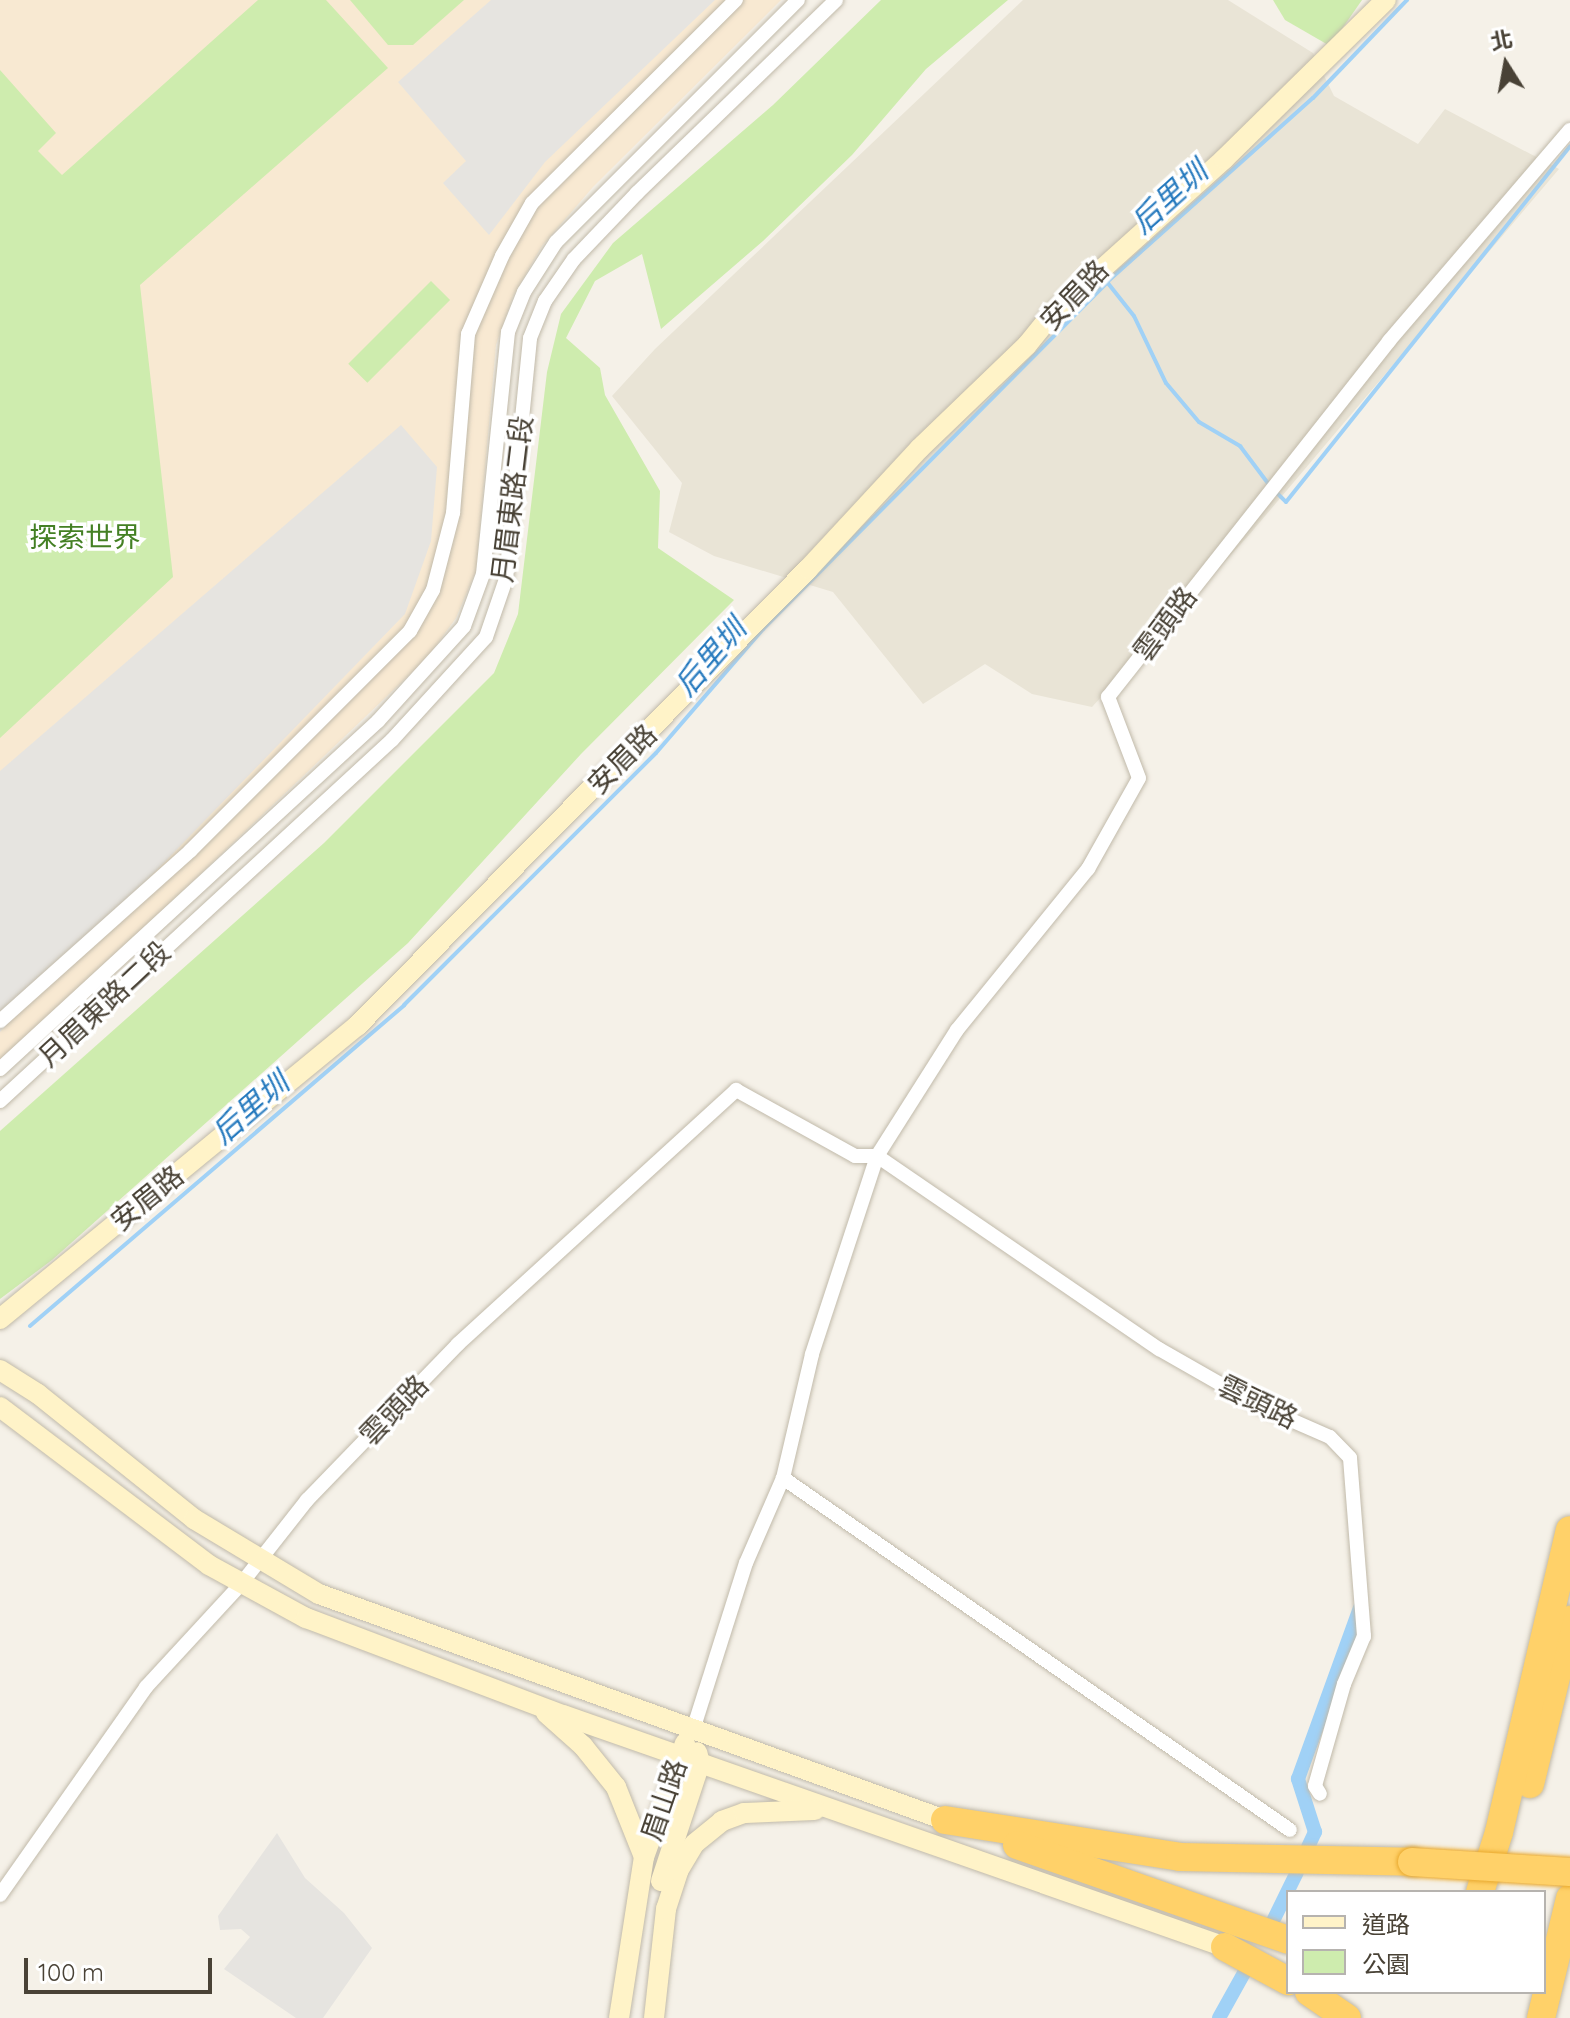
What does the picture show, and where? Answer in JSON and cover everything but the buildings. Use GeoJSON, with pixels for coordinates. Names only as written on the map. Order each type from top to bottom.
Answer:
{"type":"FeatureCollection","features":[{"type":"Feature","properties":{"kind":"highway"},"geometry":{"type":"LineString","coordinates":[[1481,1890],[1499,1832],[1570,1530]]}},
{"type":"Feature","properties":{"kind":"highway"},"geometry":{"type":"LineString","coordinates":[[1500,1890],[1570,1620]]}},
{"type":"Feature","properties":{"kind":"highway"},"geometry":{"type":"LineString","coordinates":[[945,1820],[1180,1857],[1412,1862],[1570,1872]]}},
{"type":"Feature","properties":{"kind":"highway"},"geometry":{"type":"LineString","coordinates":[[945,1820],[1286,1939]]}},
{"type":"Feature","properties":{"kind":"highway"},"geometry":{"type":"LineString","coordinates":[[1541,2018],[1570,1898]]}},
{"type":"Feature","properties":{"kind":"highway"},"geometry":{"type":"LineString","coordinates":[[1225,1947],[1286,1962]]}},
{"type":"Feature","properties":{"kind":"highway"},"geometry":{"type":"LineString","coordinates":[[1225,1947],[1286,1980]]}},
{"type":"Feature","properties":{"kind":"highway"},"geometry":{"type":"LineString","coordinates":[[1312,1994],[1347,2018]]}},
{"type":"Feature","properties":{"kind":"street"},"geometry":{"type":"LineString","coordinates":[[0,1021],[214,829],[410,631],[433,590],[453,513],[468,334],[502,256],[532,203],[736,0]]}},
{"type":"Feature","properties":{"kind":"street","name":"月眉東路二段"},"geometry":{"type":"LineString","coordinates":[[0,1069],[378,721],[464,626],[483,574],[508,332],[524,292],[556,242],[798,0]]}},
{"type":"Feature","properties":{"kind":"street","name":"月眉東路二段"},"geometry":{"type":"LineString","coordinates":[[0,1101],[392,740],[486,637],[506,579],[530,338],[545,301],[574,259],[637,193],[836,0]]}},
{"type":"Feature","properties":{"kind":"street","name":"安眉路"},"geometry":{"type":"LineString","coordinates":[[0,1319],[357,1026],[778,600],[919,449],[1027,345],[1061,304],[1224,159],[1386,0]]}},
{"type":"Feature","properties":{"kind":"street","name":"雲頭路"},"geometry":{"type":"LineString","coordinates":[[692,1733],[746,1563],[783,1478],[812,1354],[877,1156],[957,1030],[1088,869],[1139,778],[1108,697],[1389,341],[1570,130]]}},
{"type":"Feature","properties":{"kind":"street","name":"雲頭路"},"geometry":{"type":"LineString","coordinates":[[0,1895],[146,1687],[241,1584],[256,1560],[307,1500],[458,1344],[736,1090],[855,1156],[877,1156],[1159,1349],[1259,1406],[1330,1437],[1350,1458],[1364,1636],[1344,1684],[1315,1786],[1320,1794]]}},
{"type":"Feature","properties":{"kind":"street"},"geometry":{"type":"LineString","coordinates":[[0,1370],[256,1560],[370,1614],[692,1733],[945,1820]]}},
{"type":"Feature","properties":{"kind":"street"},"geometry":{"type":"LineString","coordinates":[[0,1407],[131,1508],[241,1584],[319,1623],[537,1705],[1225,1947]]}},
{"type":"Feature","properties":{"kind":"street"},"geometry":{"type":"LineString","coordinates":[[783,1478],[1290,1830]]}},
{"type":"Feature","properties":{"kind":"street"},"geometry":{"type":"LineString","coordinates":[[537,1705],[583,1746],[616,1787],[644,1857]]}},
{"type":"Feature","properties":{"kind":"street","name":"眉山路"},"geometry":{"type":"LineString","coordinates":[[619,2018],[644,1857],[678,1753],[692,1733]]}},
{"type":"Feature","properties":{"kind":"street","name":"眉山路"},"geometry":{"type":"LineString","coordinates":[[640,2018],[642,1974],[661,1881],[700,1763],[692,1733]]}},
{"type":"Feature","properties":{"kind":"street"},"geometry":{"type":"LineString","coordinates":[[654,2018],[666,1909],[678,1871],[694,1844],[711,1828],[744,1813],[831,1810]]}},
{"type":"Feature","properties":{"kind":"shaded area"},"geometry":{"type":"Polygon","coordinates":[[[0,0],[781,0],[593,187],[542,246],[513,296],[496,345],[476,571],[456,618],[427,658],[0,1065],[0,0]]]}},
{"type":"Feature","properties":{"kind":"shaded area"},"geometry":{"type":"Polygon","coordinates":[[[491,0],[715,0],[545,162],[489,235],[443,183],[466,161],[398,82],[491,0]]]}},
{"type":"Feature","properties":{"kind":"shaded area"},"geometry":{"type":"Polygon","coordinates":[[[1023,0],[1228,0],[1313,53],[1334,96],[1418,144],[1445,109],[1559,169],[1249,535],[1092,707],[1032,694],[985,664],[923,704],[833,592],[714,556],[669,532],[682,483],[612,396],[655,349],[1023,0]]]}},
{"type":"Feature","properties":{"kind":"shaded area"},"geometry":{"type":"Polygon","coordinates":[[[401,425],[437,467],[431,541],[405,614],[0,1032],[0,771],[401,425]]]}},
{"type":"Feature","properties":{"kind":"shaded area"},"geometry":{"type":"Polygon","coordinates":[[[277,1833],[305,1878],[344,1913],[372,1948],[323,2018],[296,2018],[224,1969],[250,1937],[241,1929],[220,1930],[218,1916],[277,1833]]]}},
{"type":"Feature","properties":{"kind":"green space","name":"探索世界"},"geometry":{"type":"Polygon","coordinates":[[[258,0],[326,0],[388,68],[140,285],[173,577],[0,738],[0,70],[56,133],[38,151],[62,175],[258,0]]]}},
{"type":"Feature","properties":{"kind":"green space"},"geometry":{"type":"Polygon","coordinates":[[[350,0],[464,0],[413,45],[388,45],[350,0]]]}},
{"type":"Feature","properties":{"kind":"green space"},"geometry":{"type":"Polygon","coordinates":[[[881,0],[1008,0],[926,69],[852,155],[763,241],[661,329],[642,254],[595,281],[566,338],[600,368],[605,395],[660,491],[658,548],[734,600],[581,754],[408,943],[52,1260],[0,1299],[0,1131],[324,843],[494,673],[518,614],[547,372],[561,314],[613,243],[773,105],[881,0]]]}},
{"type":"Feature","properties":{"kind":"green space"},"geometry":{"type":"Polygon","coordinates":[[[1273,0],[1362,0],[1330,46],[1285,20],[1273,0]]]}},
{"type":"Feature","properties":{"kind":"green space"},"geometry":{"type":"Polygon","coordinates":[[[431,281],[450,300],[367,383],[348,364],[431,281]]]}},
{"type":"Feature","properties":{"kind":"waterway","name":"后里圳"},"geometry":{"type":"LineString","coordinates":[[30,1326],[404,1005],[656,753],[763,629],[1107,282],[1313,98],[1407,0]]}},
{"type":"Feature","properties":{"kind":"waterway"},"geometry":{"type":"LineString","coordinates":[[1276,492],[1286,502],[1570,146]]}},
{"type":"Feature","properties":{"kind":"waterway"},"geometry":{"type":"LineString","coordinates":[[1107,282],[1134,316],[1166,383],[1199,422],[1240,446],[1270,486]]}},
{"type":"Feature","properties":{"kind":"waterway"},"geometry":{"type":"LineString","coordinates":[[1308,1847],[1315,1832],[1298,1779],[1360,1608]]}},
{"type":"Feature","properties":{"kind":"waterway"},"geometry":{"type":"LineString","coordinates":[[1288,1890],[1297,1872]]}},
{"type":"Feature","properties":{"kind":"waterway"},"geometry":{"type":"LineString","coordinates":[[1274,1919],[1286,1894]]}},
{"type":"Feature","properties":{"kind":"waterway"},"geometry":{"type":"LineString","coordinates":[[1219,2018],[1244,1973]]}}]}
